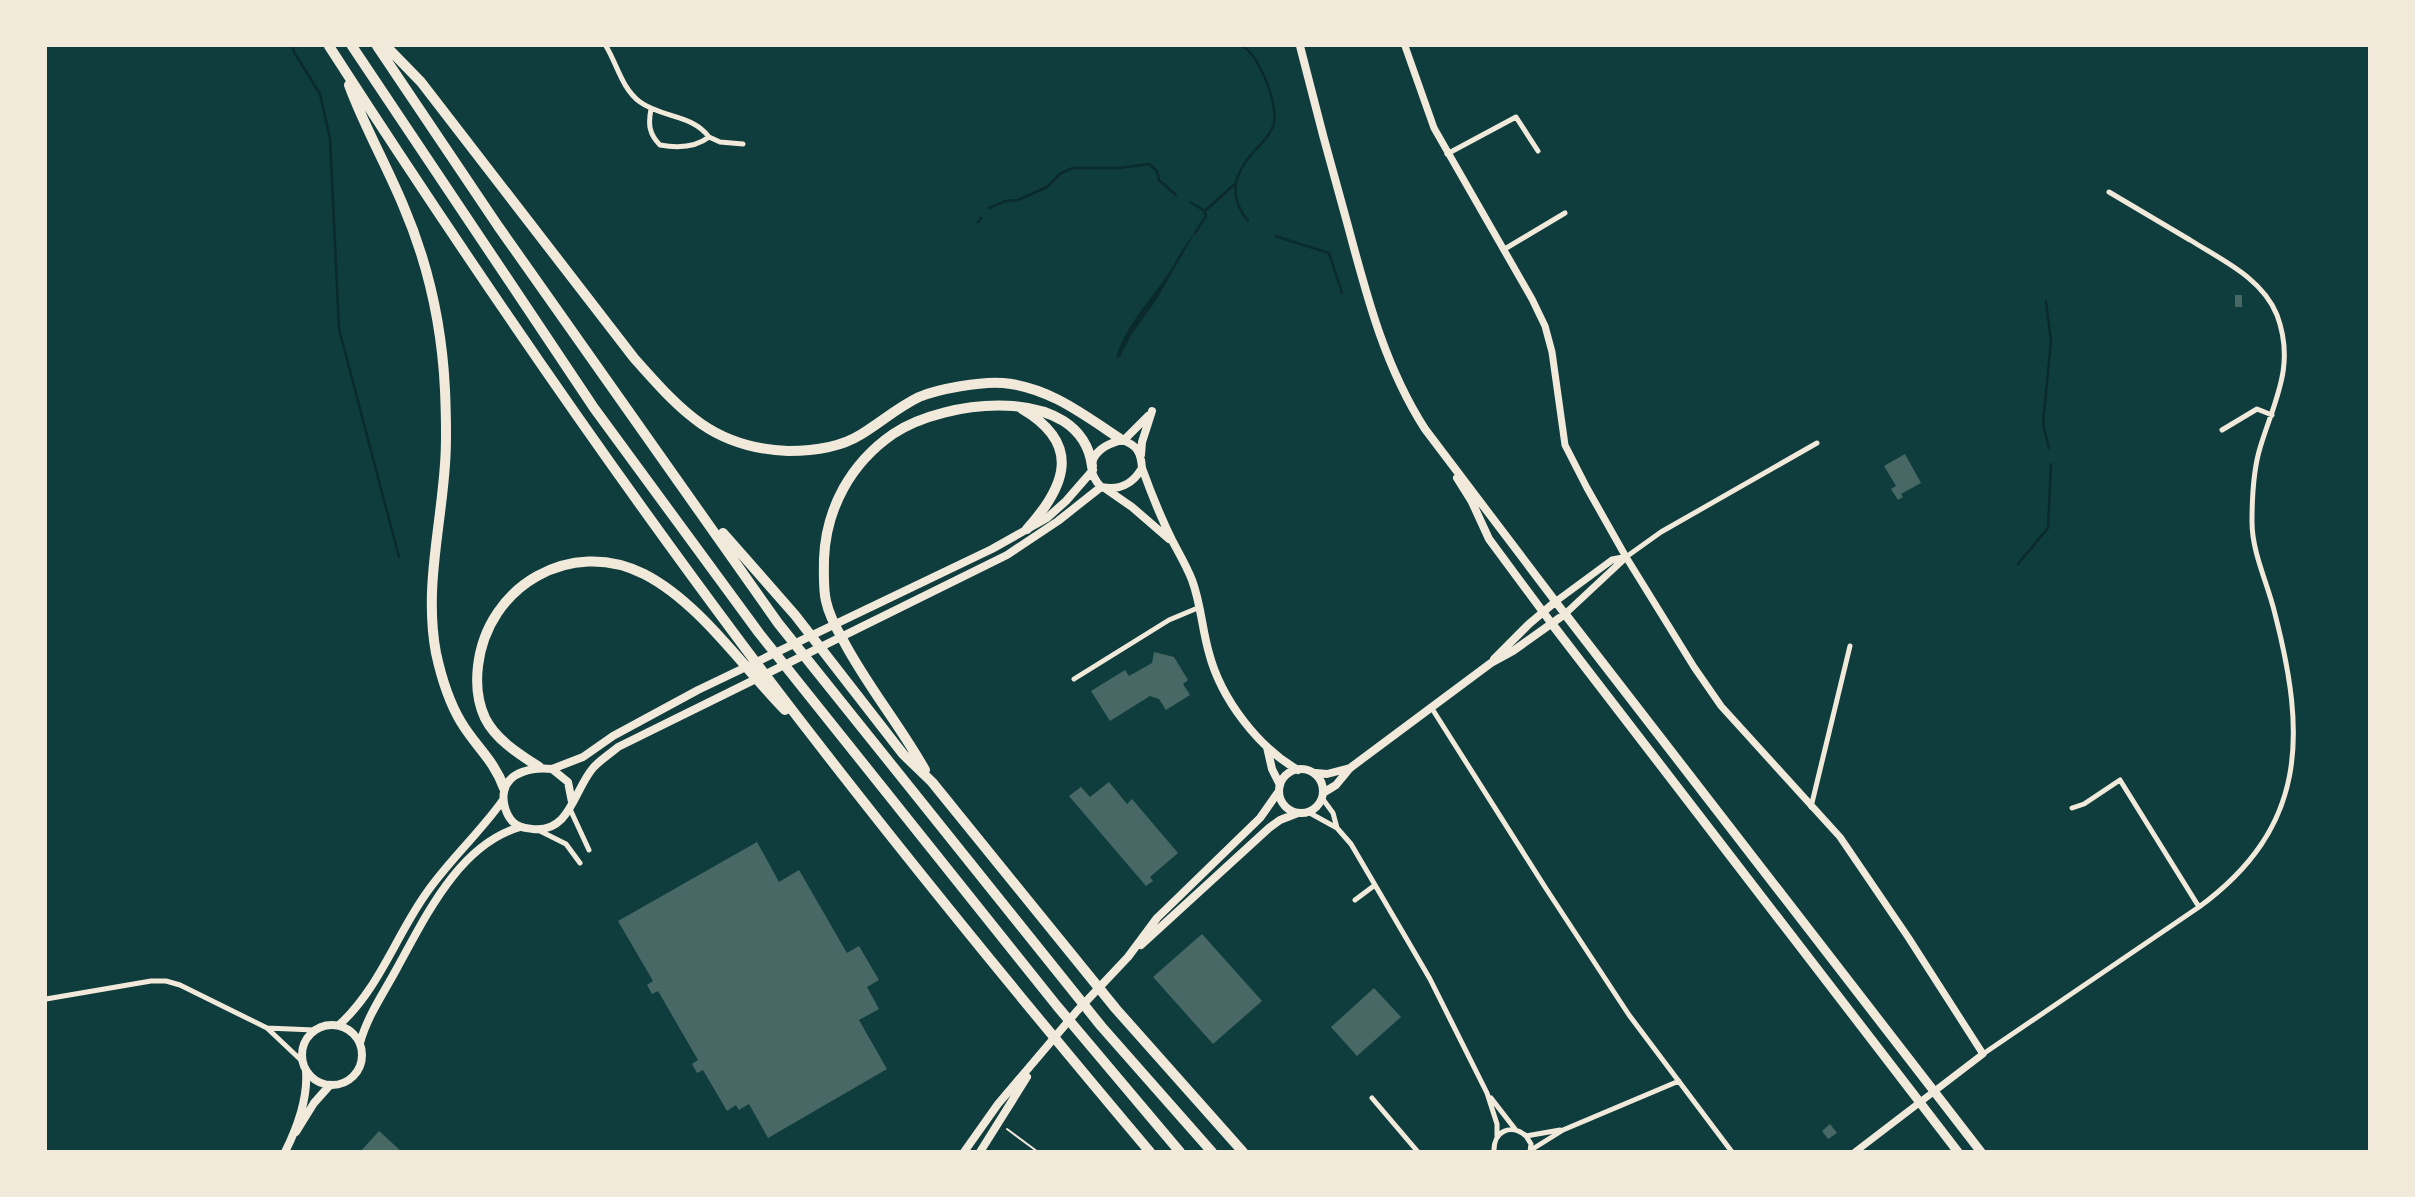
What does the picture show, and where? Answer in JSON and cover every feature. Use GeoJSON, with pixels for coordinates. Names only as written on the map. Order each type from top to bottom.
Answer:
{"type":"FeatureCollection","features":[{"type":"Feature","properties":{"kind":"highway"},"geometry":{"type":"LineString","coordinates":[[329,46],[495,296],[741,642],[770,688]]}},
{"type":"Feature","properties":{"kind":"highway"},"geometry":{"type":"LineString","coordinates":[[352,46],[594,408],[759,633],[1057,1006],[1180,1152]]}},
{"type":"Feature","properties":{"kind":"highway"},"geometry":{"type":"LineString","coordinates":[[377,46],[498,226],[778,623],[1101,1026],[1212,1152]]}},
{"type":"Feature","properties":{"kind":"highway"},"geometry":{"type":"LineString","coordinates":[[386,46],[421,82],[634,358],[673,401],[713,432],[736,442],[774,450],[804,451],[834,446],[858,436],[920,397],[975,383],[1002,383],[1039,391],[1056,398],[1123,440]]}},
{"type":"Feature","properties":{"kind":"highway"},"geometry":{"type":"LineString","coordinates":[[342,65],[361,119],[404,207],[432,290],[441,340],[446,418],[445,464],[431,593],[436,654],[443,680],[462,723],[498,770],[504,794]]}},
{"type":"Feature","properties":{"kind":"highway"},"geometry":{"type":"LineString","coordinates":[[932,782],[912,747],[883,707],[831,618],[826,600],[825,539],[835,502],[846,483],[874,450],[893,434],[915,422],[976,405],[1016,406],[1044,412],[1076,431],[1086,442],[1092,468]]}},
{"type":"Feature","properties":{"kind":"highway"},"geometry":{"type":"LineString","coordinates":[[1016,406],[1041,423],[1051,434],[1061,461],[1057,490],[1048,506],[1027,529]]}},
{"type":"Feature","properties":{"kind":"highway"},"geometry":{"type":"LineString","coordinates":[[689,495],[795,615],[903,754],[932,782],[1116,1009],[1243,1152]]}},
{"type":"Feature","properties":{"kind":"highway"},"geometry":{"type":"LineString","coordinates":[[539,767],[508,746],[485,718],[478,692],[478,663],[485,634],[501,607],[522,584],[537,575],[570,564],[604,562],[644,574],[677,596],[770,688],[817,742],[1041,1024],[1150,1152]]}},
{"type":"Feature","properties":{"kind":"main road"},"geometry":{"type":"LineString","coordinates":[[1300,46],[1380,337],[1408,402],[1452,466],[1555,602],[1981,1152]]}},
{"type":"Feature","properties":{"kind":"main road"},"geometry":{"type":"LineString","coordinates":[[338,1025],[365,999],[406,924],[435,880],[483,828],[519,774],[539,767],[552,768],[583,757],[613,736],[698,690],[979,554],[1047,518],[1092,468],[1099,449],[1105,444],[1123,440],[1152,411],[1142,442],[1142,468],[1155,504],[1192,580],[1208,650],[1219,681],[1238,712],[1267,747],[1284,762],[1313,773],[1327,774],[1350,768]]}},
{"type":"Feature","properties":{"kind":"main road"},"geometry":{"type":"LineString","coordinates":[[1123,440],[1133,444],[1141,457]]}},
{"type":"Feature","properties":{"kind":"main road"},"geometry":{"type":"LineString","coordinates":[[1452,466],[1489,539],[1958,1152]]}},
{"type":"Feature","properties":{"kind":"main road"},"geometry":{"type":"LineString","coordinates":[[1092,468],[1096,482],[1145,517],[1174,544]]}},
{"type":"Feature","properties":{"kind":"main road"},"geometry":{"type":"LineString","coordinates":[[504,794],[507,813],[512,822],[520,827],[537,830],[557,824],[594,767],[618,747],[1007,555],[1104,488],[1131,483],[1142,468]]}},
{"type":"Feature","properties":{"kind":"main road"},"geometry":{"type":"LineString","coordinates":[[964,1152],[998,1104],[1077,1011],[1128,957],[1269,828],[1280,820],[1314,809],[1322,796],[1336,785],[1350,768],[1493,662],[1555,602]]}},
{"type":"Feature","properties":{"kind":"main road"},"geometry":{"type":"LineString","coordinates":[[1493,662],[1513,652],[1565,614]]}},
{"type":"Feature","properties":{"kind":"main road"},"geometry":{"type":"LineString","coordinates":[[1267,747],[1283,803],[1287,808],[1303,812]]}},
{"type":"Feature","properties":{"kind":"main road"},"geometry":{"type":"LineString","coordinates":[[552,768],[568,782],[571,806]]}},
{"type":"Feature","properties":{"kind":"main road"},"geometry":{"type":"LineString","coordinates":[[1128,957],[1157,918],[1260,818],[1287,775],[1298,769]]}},
{"type":"Feature","properties":{"kind":"main road"},"geometry":{"type":"LineString","coordinates":[[1313,773],[1322,783],[1322,796]]}},
{"type":"Feature","properties":{"kind":"main road"},"geometry":{"type":"LineString","coordinates":[[360,1043],[373,1012],[426,915],[442,892],[464,865],[492,839],[520,827]]}},
{"type":"Feature","properties":{"kind":"main road"},"geometry":{"type":"LineString","coordinates":[[285,1152],[294,1134],[304,1097],[304,1044],[314,1030],[330,1024],[352,1031],[360,1043],[362,1059],[356,1073],[344,1083],[330,1085],[317,1081],[305,1066]]}},
{"type":"Feature","properties":{"kind":"main road"},"geometry":{"type":"LineString","coordinates":[[979,1152],[1008,1110],[1039,1056]]}},
{"type":"Feature","properties":{"kind":"main road"},"geometry":{"type":"LineString","coordinates":[[294,1134],[302,1126],[314,1103],[330,1085]]}},
{"type":"Feature","properties":{"kind":"street"},"geometry":{"type":"LineString","coordinates":[[606,46],[629,92],[638,101],[651,109],[691,121],[709,137],[720,142],[743,144]]}},
{"type":"Feature","properties":{"kind":"street"},"geometry":{"type":"LineString","coordinates":[[1405,46],[1422,98],[1447,153],[1545,326],[1552,352],[1563,435],[1569,455],[1625,558],[1711,692],[1840,837],[1983,1054]]}},
{"type":"Feature","properties":{"kind":"street"},"geometry":{"type":"LineString","coordinates":[[651,109],[648,122],[660,145],[691,146],[701,144],[709,137]]}},
{"type":"Feature","properties":{"kind":"street"},"geometry":{"type":"LineString","coordinates":[[1447,153],[1516,117],[1538,151]]}},
{"type":"Feature","properties":{"kind":"street"},"geometry":{"type":"LineString","coordinates":[[1855,1152],[1983,1054],[2230,884],[2255,856],[2278,816],[2291,773],[2294,748],[2291,693],[2275,612],[2261,570],[2252,525],[2255,473],[2260,449],[2283,383],[2285,354],[2277,314],[2253,282],[2232,265],[2109,191]]}},
{"type":"Feature","properties":{"kind":"street"},"geometry":{"type":"LineString","coordinates":[[1503,250],[1565,213]]}},
{"type":"Feature","properties":{"kind":"street"},"geometry":{"type":"LineString","coordinates":[[2222,430],[2258,409],[2272,415]]}},
{"type":"Feature","properties":{"kind":"street"},"geometry":{"type":"LineString","coordinates":[[1565,614],[1625,558],[1661,532],[1817,443]]}},
{"type":"Feature","properties":{"kind":"street"},"geometry":{"type":"LineString","coordinates":[[1555,602],[1612,560],[1625,558]]}},
{"type":"Feature","properties":{"kind":"street"},"geometry":{"type":"LineString","coordinates":[[1074,679],[1169,620],[1200,607]]}},
{"type":"Feature","properties":{"kind":"street"},"geometry":{"type":"LineString","coordinates":[[1811,807],[1850,646]]}},
{"type":"Feature","properties":{"kind":"street"},"geometry":{"type":"LineString","coordinates":[[1431,707],[1622,1004],[1732,1152]]}},
{"type":"Feature","properties":{"kind":"street"},"geometry":{"type":"LineString","coordinates":[[2072,808],[2084,804],[2120,780],[2199,907]]}},
{"type":"Feature","properties":{"kind":"street"},"geometry":{"type":"LineString","coordinates":[[1322,796],[1333,813],[1337,828],[1357,853],[1430,979],[1487,1093],[1497,1124],[1493,1151]]}},
{"type":"Feature","properties":{"kind":"street"},"geometry":{"type":"LineString","coordinates":[[571,806],[589,850]]}},
{"type":"Feature","properties":{"kind":"street"},"geometry":{"type":"LineString","coordinates":[[1303,812],[1337,828]]}},
{"type":"Feature","properties":{"kind":"street"},"geometry":{"type":"LineString","coordinates":[[537,830],[566,844],[580,863]]}},
{"type":"Feature","properties":{"kind":"street"},"geometry":{"type":"LineString","coordinates":[[1355,900],[1375,885]]}},
{"type":"Feature","properties":{"kind":"street"},"geometry":{"type":"LineString","coordinates":[[46,999],[151,981],[166,981],[180,985],[267,1028],[305,1066]]}},
{"type":"Feature","properties":{"kind":"street"},"geometry":{"type":"LineString","coordinates":[[267,1028],[314,1030]]}},
{"type":"Feature","properties":{"kind":"street"},"geometry":{"type":"LineString","coordinates":[[1527,1136],[1563,1129],[1679,1081]]}},
{"type":"Feature","properties":{"kind":"street"},"geometry":{"type":"LineString","coordinates":[[1487,1093],[1516,1129],[1527,1136],[1531,1151],[1563,1129]]}},
{"type":"Feature","properties":{"kind":"street"},"geometry":{"type":"LineString","coordinates":[[1372,1098],[1418,1152]]}},
{"type":"Feature","properties":{"kind":"street"},"geometry":{"type":"LineString","coordinates":[[1497,1136],[1504,1131],[1516,1129]]}},
{"type":"Feature","properties":{"kind":"path"},"geometry":{"type":"LineString","coordinates":[[1007,1129],[1038,1152]]}},
{"type":"Feature","properties":{"kind":"water"},"geometry":{"type":"Polygon","coordinates":[[[1195,233],[1155,302],[1131,335],[1120,357],[1116,358],[1125,335],[1195,233]]]}},
{"type":"Feature","properties":{"kind":"building"},"geometry":{"type":"Polygon","coordinates":[[[2235,295],[2242,295],[2242,307],[2235,307],[2235,295]]]}},
{"type":"Feature","properties":{"kind":"building"},"geometry":{"type":"Polygon","coordinates":[[[1905,454],[1921,483],[1901,494],[1903,497],[1898,500],[1891,489],[1896,486],[1884,466],[1905,454]]]}},
{"type":"Feature","properties":{"kind":"building"},"geometry":{"type":"Polygon","coordinates":[[[1154,652],[1174,657],[1188,680],[1183,684],[1190,695],[1166,710],[1159,699],[1150,696],[1110,721],[1091,691],[1125,670],[1129,676],[1152,663],[1154,652]]]}},
{"type":"Feature","properties":{"kind":"building"},"geometry":{"type":"Polygon","coordinates":[[[1109,782],[1127,804],[1132,799],[1178,853],[1150,877],[1153,881],[1146,886],[1069,796],[1081,787],[1090,797],[1109,782]]]}},
{"type":"Feature","properties":{"kind":"building"},"geometry":{"type":"Polygon","coordinates":[[[757,842],[779,882],[799,870],[847,953],[859,946],[879,980],[867,987],[879,1009],[859,1020],[887,1069],[768,1138],[749,1104],[739,1110],[736,1105],[727,1111],[703,1070],[697,1073],[692,1064],[698,1060],[658,991],[652,994],[647,985],[653,981],[618,921],[757,842]]]}},
{"type":"Feature","properties":{"kind":"building"},"geometry":{"type":"Polygon","coordinates":[[[1202,934],[1262,1001],[1213,1044],[1153,977],[1202,934]]]}},
{"type":"Feature","properties":{"kind":"building"},"geometry":{"type":"Polygon","coordinates":[[[1374,988],[1401,1017],[1357,1056],[1331,1027],[1374,988]]]}},
{"type":"Feature","properties":{"kind":"building"},"geometry":{"type":"Polygon","coordinates":[[[1830,1124],[1837,1133],[1828,1139],[1822,1131],[1830,1124]]]}},
{"type":"Feature","properties":{"kind":"building"},"geometry":{"type":"Polygon","coordinates":[[[379,1131],[402,1152],[360,1152],[379,1131]]]}},
{"type":"Feature","properties":{"kind":"waterway"},"geometry":{"type":"LineString","coordinates":[[293,46],[320,94],[330,138],[339,329],[399,557]]}},
{"type":"Feature","properties":{"kind":"waterway"},"geometry":{"type":"LineString","coordinates":[[1243,46],[1250,52],[1266,80],[1275,119],[1269,134],[1248,158],[1238,175],[1237,202],[1248,221]]}},
{"type":"Feature","properties":{"kind":"waterway"},"geometry":{"type":"LineString","coordinates":[[989,208],[1006,201],[1018,200],[1047,187],[1061,173],[1073,168],[1119,168],[1149,164],[1157,171],[1159,180],[1176,195]]}},
{"type":"Feature","properties":{"kind":"waterway"},"geometry":{"type":"LineString","coordinates":[[1190,202],[1205,211],[1236,183]]}},
{"type":"Feature","properties":{"kind":"waterway"},"geometry":{"type":"LineString","coordinates":[[1195,233],[1206,216],[1205,212]]}},
{"type":"Feature","properties":{"kind":"waterway"},"geometry":{"type":"LineString","coordinates":[[978,222],[981,218]]}},
{"type":"Feature","properties":{"kind":"waterway"},"geometry":{"type":"LineString","coordinates":[[1275,236],[1329,253],[1342,293]]}},
{"type":"Feature","properties":{"kind":"waterway"},"geometry":{"type":"LineString","coordinates":[[2046,301],[2051,341],[2043,424],[2049,448]]}},
{"type":"Feature","properties":{"kind":"waterway"},"geometry":{"type":"LineString","coordinates":[[2018,564],[2048,528],[2051,464]]}}]}
